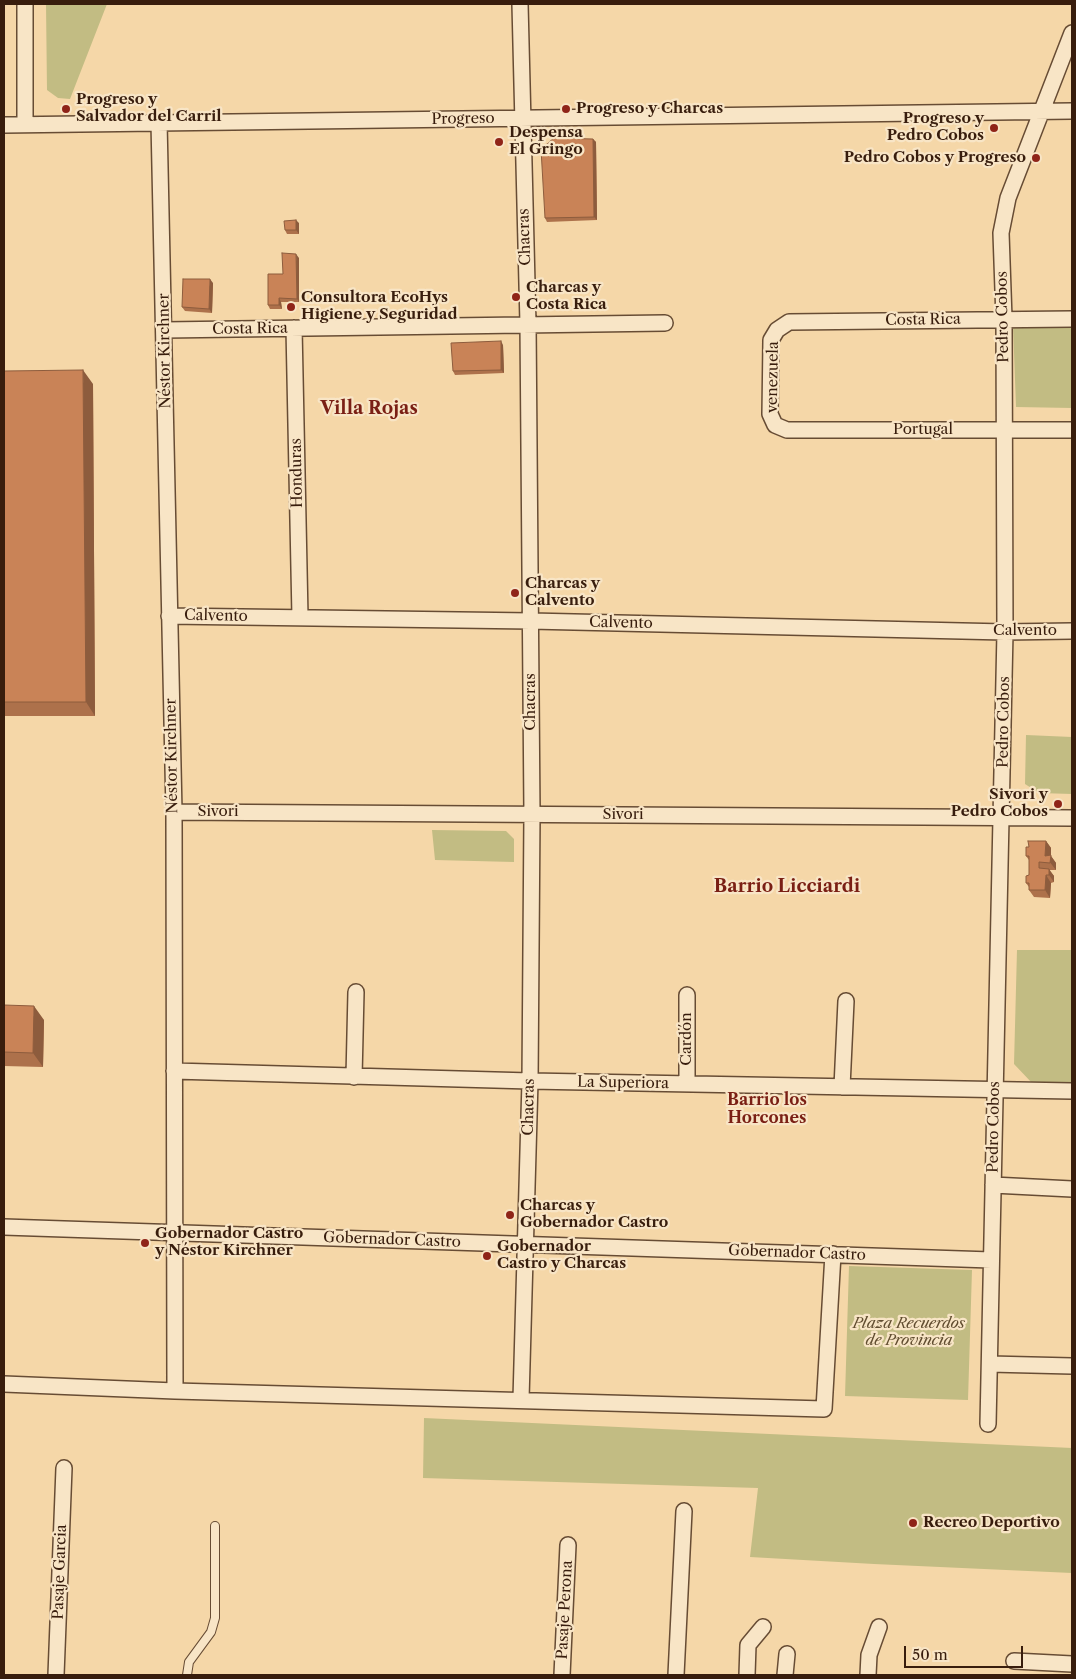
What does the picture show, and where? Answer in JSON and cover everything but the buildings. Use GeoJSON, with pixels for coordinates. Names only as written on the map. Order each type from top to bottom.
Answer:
{"type":"FeatureCollection","features":[{"type":"Feature","properties":{"kind":"street"},"geometry":{"type":"LineString","coordinates":[[25,4],[25,124]]}},
{"type":"Feature","properties":{"kind":"street","name":"Chacras"},"geometry":{"type":"LineString","coordinates":[[520,4],[528,324],[532,814],[530,1081],[522,1400]]}},
{"type":"Feature","properties":{"kind":"street","name":"Pedro Cobos"},"geometry":{"type":"LineString","coordinates":[[988,1424],[1005,632],[1004,319],[1001,233],[1008,198],[1072,33]]}},
{"type":"Feature","properties":{"kind":"street","name":"Progreso"},"geometry":{"type":"LineString","coordinates":[[4,125],[1072,111]]}},
{"type":"Feature","properties":{"kind":"street","name":"Néstor Kirchner"},"geometry":{"type":"LineString","coordinates":[[159,122],[174,812],[175,1390]]}},
{"type":"Feature","properties":{"kind":"street","name":"Costa Rica"},"geometry":{"type":"LineString","coordinates":[[777,330],[789,322],[1072,318]]}},
{"type":"Feature","properties":{"kind":"street","name":"Costa Rica"},"geometry":{"type":"LineString","coordinates":[[164,330],[666,323]]}},
{"type":"Feature","properties":{"kind":"street","name":"Honduras"},"geometry":{"type":"LineString","coordinates":[[294,328],[300,617]]}},
{"type":"Feature","properties":{"kind":"street","name":"venezuela"},"geometry":{"type":"LineString","coordinates":[[775,426],[770,414],[771,340],[777,330]]}},
{"type":"Feature","properties":{"kind":"street","name":"Portugal"},"geometry":{"type":"LineString","coordinates":[[775,426],[787,430],[1072,430]]}},
{"type":"Feature","properties":{"kind":"street","name":"Calvento"},"geometry":{"type":"LineString","coordinates":[[169,616],[531,621],[1005,632],[1072,631]]}},
{"type":"Feature","properties":{"kind":"street","name":"Sivori"},"geometry":{"type":"LineString","coordinates":[[174,812],[1072,818]]}},
{"type":"Feature","properties":{"kind":"street"},"geometry":{"type":"LineString","coordinates":[[354,1077],[356,992]]}},
{"type":"Feature","properties":{"kind":"street","name":"Cardón"},"geometry":{"type":"LineString","coordinates":[[687,995],[687,1084]]}},
{"type":"Feature","properties":{"kind":"street"},"geometry":{"type":"LineString","coordinates":[[842,1087],[846,1001]]}},
{"type":"Feature","properties":{"kind":"street","name":"La Superiora"},"geometry":{"type":"LineString","coordinates":[[174,1071],[530,1081],[1072,1091]]}},
{"type":"Feature","properties":{"kind":"street"},"geometry":{"type":"LineString","coordinates":[[993,1185],[1072,1189]]}},
{"type":"Feature","properties":{"kind":"street","name":"Gobernador Castro"},"geometry":{"type":"LineString","coordinates":[[4,1227],[991,1260]]}},
{"type":"Feature","properties":{"kind":"street"},"geometry":{"type":"LineString","coordinates":[[4,1384],[824,1409],[833,1254]]}},
{"type":"Feature","properties":{"kind":"street"},"geometry":{"type":"LineString","coordinates":[[990,1364],[1072,1366]]}},
{"type":"Feature","properties":{"kind":"street","name":"Pasaje Garcia"},"geometry":{"type":"LineString","coordinates":[[56,1675],[64,1468]]}},
{"type":"Feature","properties":{"kind":"street"},"geometry":{"type":"LineString","coordinates":[[676,1675],[684,1511]]}},
{"type":"Feature","properties":{"kind":"street","name":"Pasaje Perona"},"geometry":{"type":"LineString","coordinates":[[562,1675],[568,1546]]}},
{"type":"Feature","properties":{"kind":"street"},"geometry":{"type":"LineString","coordinates":[[747,1675],[748,1645],[763,1627]]}},
{"type":"Feature","properties":{"kind":"street"},"geometry":{"type":"LineString","coordinates":[[868,1675],[869,1655],[880,1627]]}},
{"type":"Feature","properties":{"kind":"street"},"geometry":{"type":"LineString","coordinates":[[785,1675],[786,1654]]}},
{"type":"Feature","properties":{"kind":"street"},"geometry":{"type":"LineString","coordinates":[[1014,1662],[1072,1664]]}},
{"type":"Feature","properties":{"kind":"lane"},"geometry":{"type":"LineString","coordinates":[[187,1675],[189,1662],[211,1632],[214,1618],[216,1526]]}},
{"type":"Feature","properties":{"kind":"green space"},"geometry":{"type":"Polygon","coordinates":[[[46,4],[107,4],[70,99],[58,98],[47,90],[46,4]]]}},
{"type":"Feature","properties":{"kind":"green space"},"geometry":{"type":"Polygon","coordinates":[[[1013,325],[1072,326],[1072,408],[1016,407],[1013,325]]]}},
{"type":"Feature","properties":{"kind":"green space"},"geometry":{"type":"Polygon","coordinates":[[[1026,735],[1072,737],[1072,794],[1039,793],[1025,784],[1026,735]]]}},
{"type":"Feature","properties":{"kind":"green space"},"geometry":{"type":"Polygon","coordinates":[[[432,830],[506,831],[514,839],[514,862],[435,860],[432,830]]]}},
{"type":"Feature","properties":{"kind":"green space"},"geometry":{"type":"Polygon","coordinates":[[[1017,950],[1072,950],[1072,1083],[1032,1083],[1014,1064],[1017,950]]]}},
{"type":"Feature","properties":{"kind":"green space","name":"Plaza Recuerdos de Provincia"},"geometry":{"type":"Polygon","coordinates":[[[849,1266],[972,1270],[968,1400],[845,1396],[849,1266]]]}},
{"type":"Feature","properties":{"kind":"green space","name":"Recreo Deportivo"},"geometry":{"type":"Polygon","coordinates":[[[424,1418],[1072,1448],[1072,1573],[750,1557],[758,1488],[423,1478],[424,1418]]]}},
{"type":"Feature","properties":{"kind":"place","name":"Progreso y Salvador del Carril"},"geometry":{"type":"Point","coordinates":[66,109]}},
{"type":"Feature","properties":{"kind":"place","name":"Progreso y Charcas"},"geometry":{"type":"Point","coordinates":[566,109]}},
{"type":"Feature","properties":{"kind":"place","name":"Progreso y Pedro Cobos"},"geometry":{"type":"Point","coordinates":[994,128]}},
{"type":"Feature","properties":{"kind":"place","name":"Despensa El Gringo"},"geometry":{"type":"Point","coordinates":[499,142]}},
{"type":"Feature","properties":{"kind":"place","name":"Pedro Cobos y Progreso"},"geometry":{"type":"Point","coordinates":[1036,158]}},
{"type":"Feature","properties":{"kind":"place","name":"Charcas y Costa Rica"},"geometry":{"type":"Point","coordinates":[516,297]}},
{"type":"Feature","properties":{"kind":"place","name":"Consultora EcoHys Higiene y Seguridad"},"geometry":{"type":"Point","coordinates":[291,307]}},
{"type":"Feature","properties":{"kind":"place","name":"Charcas y Calvento"},"geometry":{"type":"Point","coordinates":[515,593]}},
{"type":"Feature","properties":{"kind":"place","name":"Sivori y Pedro Cobos"},"geometry":{"type":"Point","coordinates":[1058,804]}},
{"type":"Feature","properties":{"kind":"place","name":"Charcas y Gobernador Castro"},"geometry":{"type":"Point","coordinates":[510,1215]}},
{"type":"Feature","properties":{"kind":"place","name":"Gobernador Castro y Néstor Kirchner"},"geometry":{"type":"Point","coordinates":[145,1243]}},
{"type":"Feature","properties":{"kind":"place","name":"Gobernador Castro y Charcas"},"geometry":{"type":"Point","coordinates":[487,1256]}},
{"type":"Feature","properties":{"kind":"place","name":"Recreo Deportivo"},"geometry":{"type":"Point","coordinates":[913,1523]}},
{"type":"Feature","properties":{"kind":"district","name":"Villa Rojas"},"geometry":{"type":"Point","coordinates":[369,409]}},
{"type":"Feature","properties":{"kind":"district","name":"Barrio Licciardi"},"geometry":{"type":"Point","coordinates":[787,887]}},
{"type":"Feature","properties":{"kind":"district","name":"Barrio los Horcones"},"geometry":{"type":"Point","coordinates":[767,1109]}}]}
